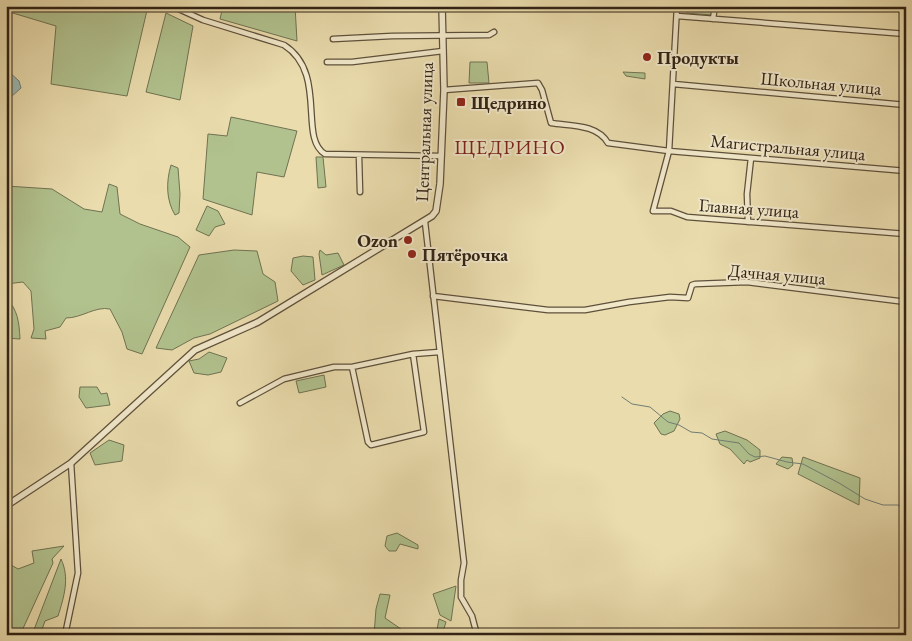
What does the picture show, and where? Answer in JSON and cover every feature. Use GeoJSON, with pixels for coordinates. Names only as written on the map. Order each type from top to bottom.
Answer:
{"type":"FeatureCollection","features":[{"type":"Feature","properties":{"kind":"street"},"geometry":{"type":"LineString","coordinates":[[172,6],[204,20],[274,41],[291,50],[307,73],[313,134],[317,147],[325,154],[441,156]]}},
{"type":"Feature","properties":{"kind":"street","name":"Центральная улица"},"geometry":{"type":"LineString","coordinates":[[6,506],[71,464],[195,350],[258,322],[425,222],[436,211],[439,199],[444,90],[442,6]]}},
{"type":"Feature","properties":{"kind":"street"},"geometry":{"type":"LineString","coordinates":[[669,151],[677,6]]}},
{"type":"Feature","properties":{"kind":"street"},"geometry":{"type":"LineString","coordinates":[[713,19],[715,6]]}},
{"type":"Feature","properties":{"kind":"street"},"geometry":{"type":"LineString","coordinates":[[677,16],[906,34]]}},
{"type":"Feature","properties":{"kind":"street"},"geometry":{"type":"LineString","coordinates":[[333,39],[489,35],[494,32]]}},
{"type":"Feature","properties":{"kind":"street"},"geometry":{"type":"LineString","coordinates":[[326,62],[352,62],[443,51]]}},
{"type":"Feature","properties":{"kind":"street","name":"Магистральная улица"},"geometry":{"type":"LineString","coordinates":[[444,90],[538,84],[542,90],[551,123],[592,129],[603,135],[608,143],[669,151],[906,171]]}},
{"type":"Feature","properties":{"kind":"street","name":"Школьная улица"},"geometry":{"type":"LineString","coordinates":[[674,84],[906,104]]}},
{"type":"Feature","properties":{"kind":"street","name":"Главная улица"},"geometry":{"type":"LineString","coordinates":[[669,151],[653,210],[671,211],[687,217],[906,234]]}},
{"type":"Feature","properties":{"kind":"street"},"geometry":{"type":"LineString","coordinates":[[359,156],[360,192]]}},
{"type":"Feature","properties":{"kind":"street"},"geometry":{"type":"LineString","coordinates":[[748,222],[747,194],[751,158]]}},
{"type":"Feature","properties":{"kind":"street"},"geometry":{"type":"LineString","coordinates":[[425,222],[464,563],[461,597],[472,616],[477,635]]}},
{"type":"Feature","properties":{"kind":"street","name":"Дачная улица"},"geometry":{"type":"LineString","coordinates":[[433,296],[548,310],[585,310],[626,302],[670,297],[688,298],[692,285],[747,282],[906,302]]}},
{"type":"Feature","properties":{"kind":"street"},"geometry":{"type":"LineString","coordinates":[[240,403],[284,379],[334,367],[352,366],[413,354],[439,352]]}},
{"type":"Feature","properties":{"kind":"street"},"geometry":{"type":"LineString","coordinates":[[352,366],[368,442],[372,445],[424,432],[413,354]]}},
{"type":"Feature","properties":{"kind":"street"},"geometry":{"type":"LineString","coordinates":[[65,635],[78,573],[71,464]]}},
{"type":"Feature","properties":{"kind":"green space"},"geometry":{"type":"Polygon","coordinates":[[[6,6],[148,6],[127,96],[51,84],[56,26],[6,11],[6,6]]]}},
{"type":"Feature","properties":{"kind":"green space"},"geometry":{"type":"Polygon","coordinates":[[[223,6],[295,6],[297,41],[220,19],[223,6]]]}},
{"type":"Feature","properties":{"kind":"green space"},"geometry":{"type":"Polygon","coordinates":[[[300,6],[346,6],[346,10],[300,8],[300,6]]]}},
{"type":"Feature","properties":{"kind":"green space"},"geometry":{"type":"Polygon","coordinates":[[[687,6],[713,6],[712,15],[686,13],[687,6]]]}},
{"type":"Feature","properties":{"kind":"green space"},"geometry":{"type":"Polygon","coordinates":[[[166,13],[193,26],[180,100],[146,92],[166,13]]]}},
{"type":"Feature","properties":{"kind":"green space"},"geometry":{"type":"Polygon","coordinates":[[[470,62],[487,62],[489,83],[469,83],[470,62]]]}},
{"type":"Feature","properties":{"kind":"green space"},"geometry":{"type":"Polygon","coordinates":[[[623,72],[645,73],[645,79],[626,76],[623,72]]]}},
{"type":"Feature","properties":{"kind":"green space"},"geometry":{"type":"Polygon","coordinates":[[[231,117],[297,131],[284,177],[257,172],[252,215],[203,199],[208,134],[227,136],[231,117]]]}},
{"type":"Feature","properties":{"kind":"green space"},"geometry":{"type":"Polygon","coordinates":[[[316,157],[323,157],[326,187],[318,188],[316,157]]]}},
{"type":"Feature","properties":{"kind":"green space"},"geometry":{"type":"Polygon","coordinates":[[[171,165],[178,168],[179,213],[175,215],[168,191],[171,165]]]}},
{"type":"Feature","properties":{"kind":"green space"},"geometry":{"type":"Polygon","coordinates":[[[109,184],[117,187],[120,214],[140,224],[178,237],[190,247],[142,354],[127,349],[122,332],[110,309],[99,309],[66,318],[60,327],[45,331],[46,339],[31,338],[34,329],[31,291],[23,282],[6,284],[6,186],[52,189],[84,209],[102,212],[109,184]]]}},
{"type":"Feature","properties":{"kind":"green space"},"geometry":{"type":"Polygon","coordinates":[[[207,206],[218,211],[225,224],[215,227],[209,236],[196,230],[207,206]]]}},
{"type":"Feature","properties":{"kind":"green space"},"geometry":{"type":"Polygon","coordinates":[[[234,250],[257,251],[263,274],[275,282],[278,301],[210,334],[194,338],[172,350],[156,348],[199,255],[234,250]]]}},
{"type":"Feature","properties":{"kind":"green space"},"geometry":{"type":"Polygon","coordinates":[[[320,250],[326,255],[338,253],[344,265],[322,275],[320,250]]]}},
{"type":"Feature","properties":{"kind":"green space"},"geometry":{"type":"Polygon","coordinates":[[[313,257],[315,280],[303,285],[291,271],[293,258],[313,257]]]}},
{"type":"Feature","properties":{"kind":"green space"},"geometry":{"type":"Polygon","coordinates":[[[6,297],[17,316],[20,339],[6,338],[6,297]]]}},
{"type":"Feature","properties":{"kind":"green space"},"geometry":{"type":"Polygon","coordinates":[[[209,352],[227,358],[221,372],[208,375],[194,373],[189,361],[199,359],[209,352]]]}},
{"type":"Feature","properties":{"kind":"green space"},"geometry":{"type":"Polygon","coordinates":[[[324,375],[326,387],[299,393],[296,381],[324,375]]]}},
{"type":"Feature","properties":{"kind":"green space"},"geometry":{"type":"Polygon","coordinates":[[[80,387],[97,387],[101,394],[107,393],[110,405],[86,408],[79,397],[80,387]]]}},
{"type":"Feature","properties":{"kind":"green space"},"geometry":{"type":"Polygon","coordinates":[[[670,411],[679,414],[680,419],[674,431],[665,435],[661,434],[654,423],[663,414],[670,411]]]}},
{"type":"Feature","properties":{"kind":"green space"},"geometry":{"type":"Polygon","coordinates":[[[725,431],[747,440],[760,450],[760,458],[750,462],[747,460],[744,464],[730,449],[720,444],[716,434],[725,431]]]}},
{"type":"Feature","properties":{"kind":"green space"},"geometry":{"type":"Polygon","coordinates":[[[109,440],[124,445],[122,461],[95,465],[90,453],[109,440]]]}},
{"type":"Feature","properties":{"kind":"green space"},"geometry":{"type":"Polygon","coordinates":[[[782,457],[792,458],[793,465],[788,469],[776,464],[782,457]]]}},
{"type":"Feature","properties":{"kind":"green space"},"geometry":{"type":"Polygon","coordinates":[[[803,457],[860,478],[859,505],[798,474],[803,457]]]}},
{"type":"Feature","properties":{"kind":"green space"},"geometry":{"type":"Polygon","coordinates":[[[397,533],[418,545],[418,549],[400,544],[396,551],[389,551],[385,546],[387,536],[397,533]]]}},
{"type":"Feature","properties":{"kind":"green space"},"geometry":{"type":"Polygon","coordinates":[[[64,546],[52,559],[53,563],[20,635],[6,635],[6,562],[18,569],[34,563],[32,551],[64,546]]]}},
{"type":"Feature","properties":{"kind":"green space"},"geometry":{"type":"Polygon","coordinates":[[[61,559],[66,580],[58,616],[45,621],[40,635],[32,635],[61,559]]]}},
{"type":"Feature","properties":{"kind":"green space"},"geometry":{"type":"Polygon","coordinates":[[[456,586],[451,621],[440,615],[433,594],[456,586]]]}},
{"type":"Feature","properties":{"kind":"green space"},"geometry":{"type":"Polygon","coordinates":[[[380,594],[390,595],[385,618],[401,629],[401,635],[374,635],[376,609],[380,594]]]}},
{"type":"Feature","properties":{"kind":"green space"},"geometry":{"type":"Polygon","coordinates":[[[439,619],[446,622],[442,635],[436,635],[439,619]]]}},
{"type":"Feature","properties":{"kind":"water"},"geometry":{"type":"Polygon","coordinates":[[[6,69],[19,81],[21,88],[11,97],[6,97],[6,69]]]}},
{"type":"Feature","properties":{"kind":"waterway"},"geometry":{"type":"LineString","coordinates":[[622,397],[632,404],[650,407],[668,422],[679,425],[691,432],[702,433],[712,439],[739,443],[749,454],[755,457],[765,456],[803,464],[865,499],[883,505],[898,505],[906,509]]}},
{"type":"Feature","properties":{"kind":"place","name":"Продукты"},"geometry":{"type":"Point","coordinates":[647,57]}},
{"type":"Feature","properties":{"kind":"place","name":"Щедрино"},"geometry":{"type":"Point","coordinates":[461,102]}},
{"type":"Feature","properties":{"kind":"place","name":"Ozon"},"geometry":{"type":"Point","coordinates":[408,240]}},
{"type":"Feature","properties":{"kind":"place","name":"Пятёрочка"},"geometry":{"type":"Point","coordinates":[412,254]}},
{"type":"Feature","properties":{"kind":"district","name":"ЩЕДРИНО"},"geometry":{"type":"Point","coordinates":[510,147]}}]}
